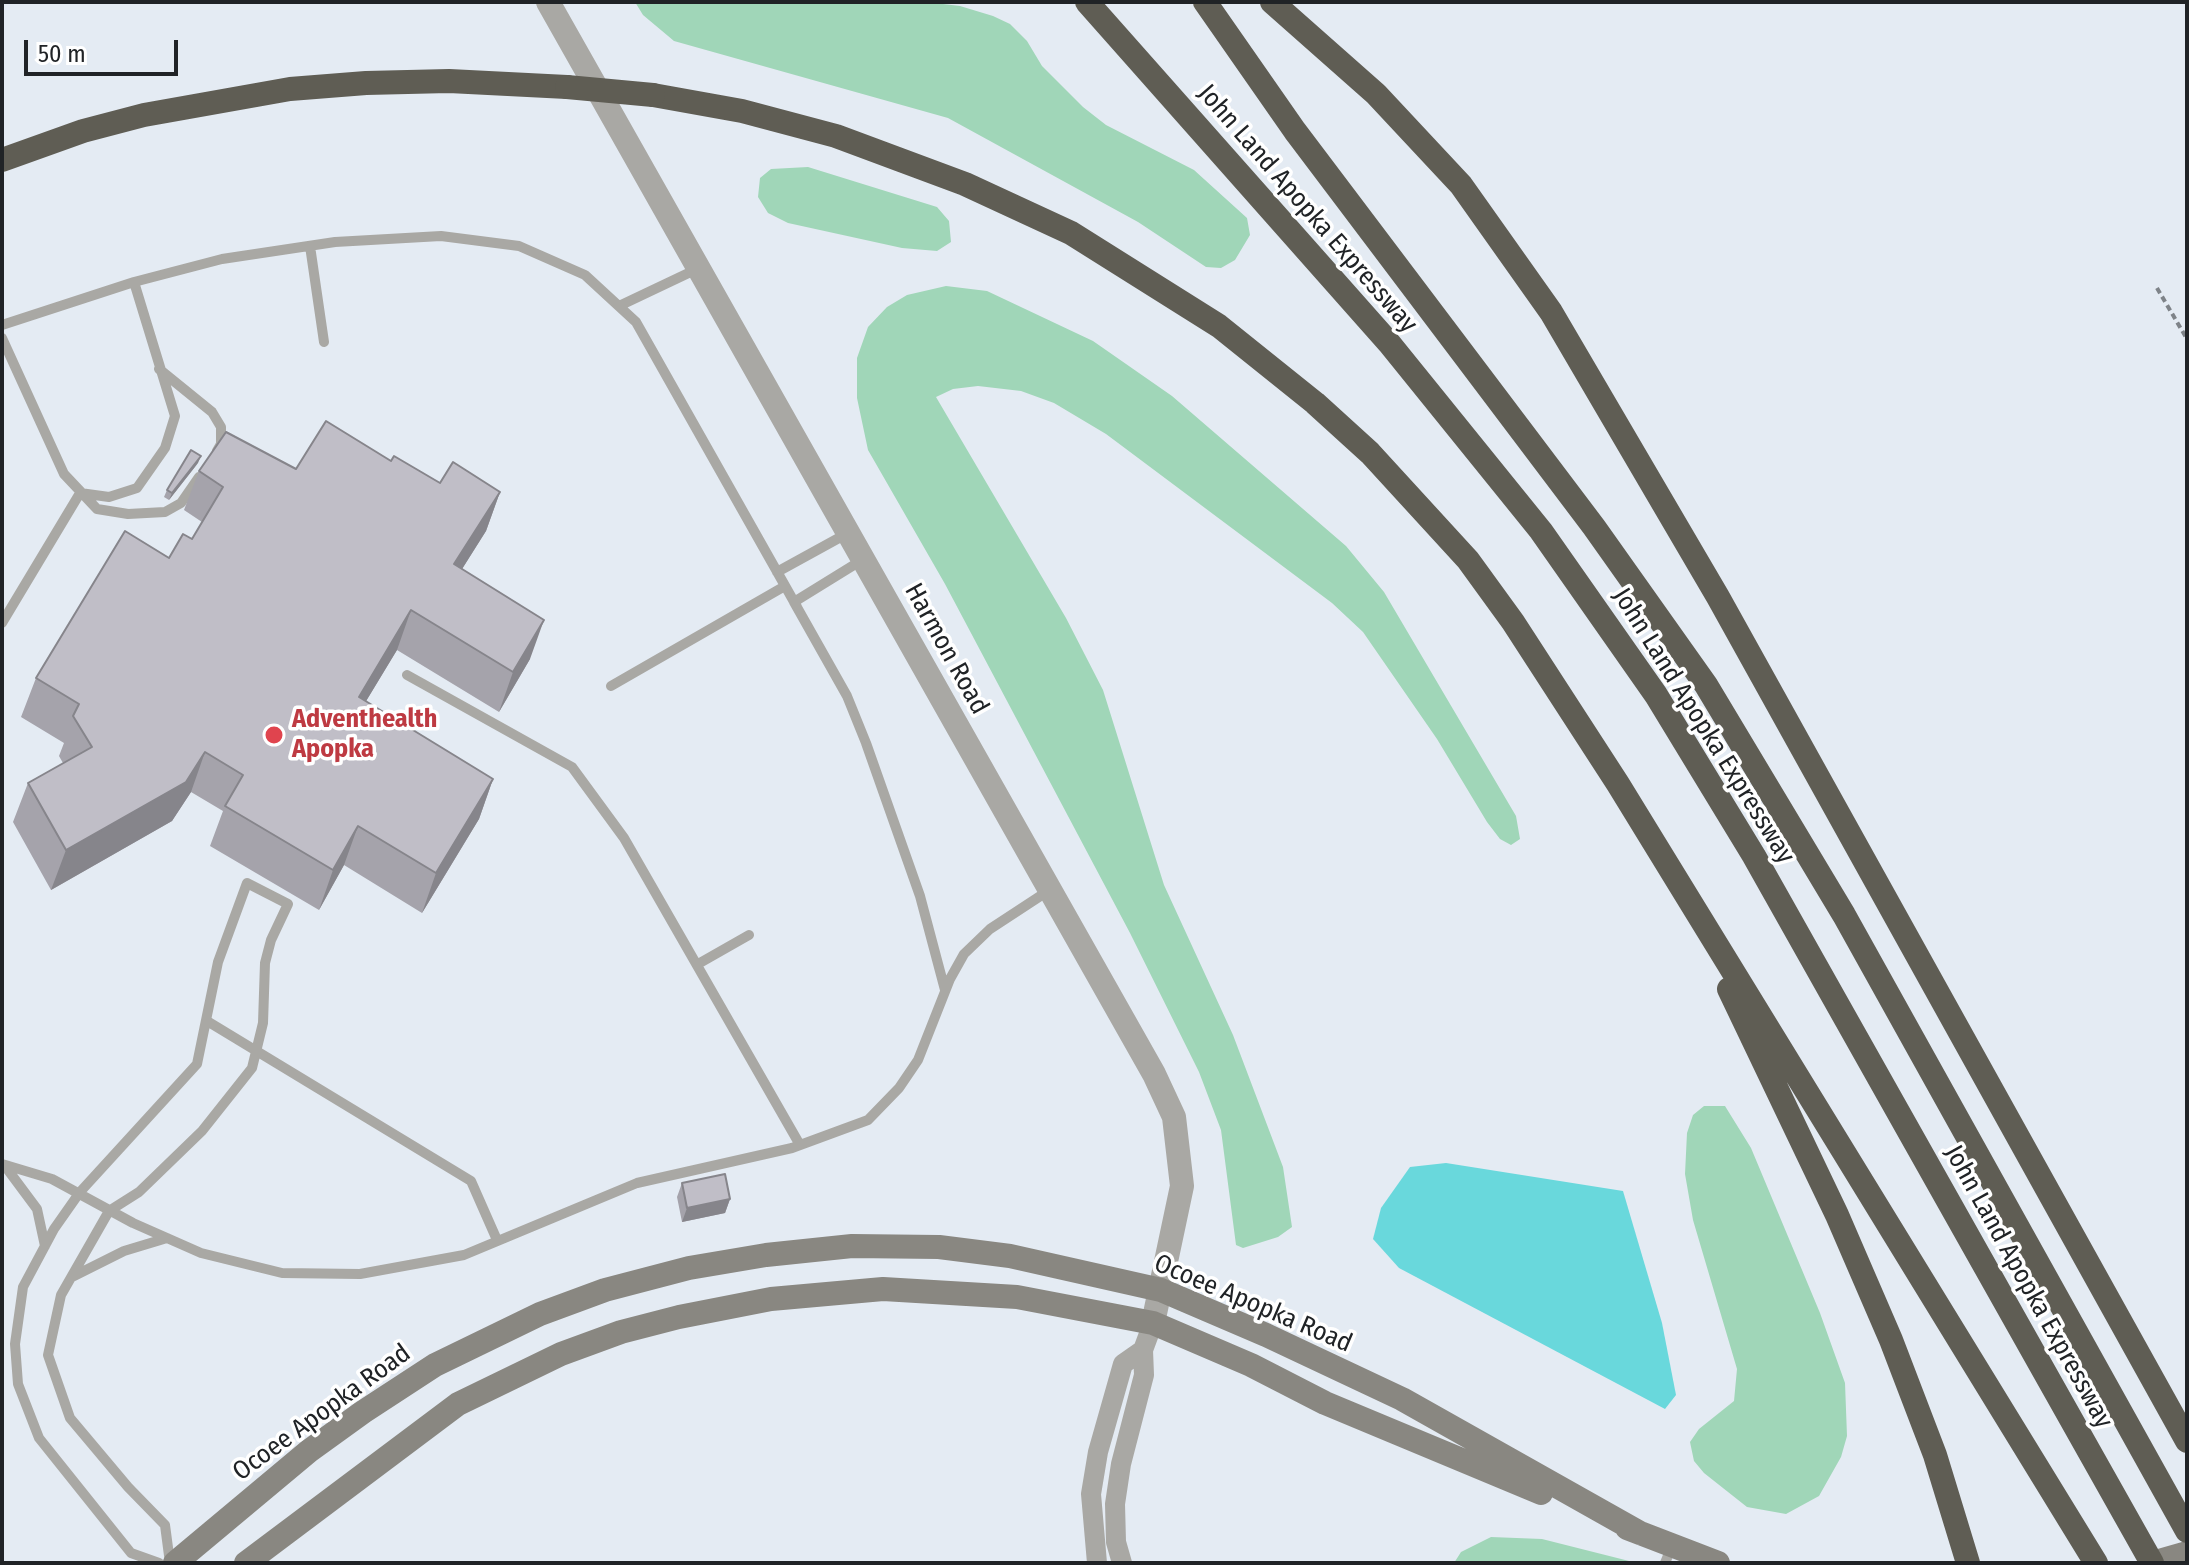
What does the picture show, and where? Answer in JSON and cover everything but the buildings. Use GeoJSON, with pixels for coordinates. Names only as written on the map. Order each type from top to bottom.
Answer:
{"type":"FeatureCollection","features":[{"type":"Feature","properties":{"kind":"highway","name":"John Land Apopka Expressway"},"geometry":{"type":"LineString","coordinates":[[1087,2],[1398,355],[1541,531],[1656,695],[1754,856],[2152,1563]]}},
{"type":"Feature","properties":{"kind":"highway","name":"John Land Apopka Expressway"},"geometry":{"type":"LineString","coordinates":[[1205,2],[1295,131],[1594,527],[1706,685],[1844,915],[2187,1531]]}},
{"type":"Feature","properties":{"kind":"highway"},"geometry":{"type":"LineString","coordinates":[[1272,2],[1376,94],[1461,185],[1551,312],[1718,597],[2187,1441]]}},
{"type":"Feature","properties":{"kind":"highway"},"geometry":{"type":"LineString","coordinates":[[2,160],[83,131],[144,115],[290,89],[449,81],[653,95],[742,111],[822,132],[965,184],[1114,257],[1219,326],[1268,364],[1370,453],[1468,560],[1521,634],[2096,1563]]}},
{"type":"Feature","properties":{"kind":"highway"},"geometry":{"type":"LineString","coordinates":[[1689,904],[1837,1215],[1891,1340],[1935,1455],[1965,1554]]}},
{"type":"Feature","properties":{"kind":"main road","name":"Ocoee Apopka Road"},"geometry":{"type":"LineString","coordinates":[[173,1563],[309,1451],[435,1365],[540,1314],[605,1290],[751,1257],[866,1246],[939,1247],[1010,1256],[1161,1290],[1402,1399],[1640,1533],[1668,1555],[1718,1563]]}},
{"type":"Feature","properties":{"kind":"main road","name":"Ocoee Apopka Road"},"geometry":{"type":"LineString","coordinates":[[246,1563],[458,1404],[561,1354],[621,1332],[771,1299],[883,1289],[1017,1297],[1153,1323],[1251,1365],[1325,1403],[1640,1533]]}},
{"type":"Feature","properties":{"kind":"main road"},"geometry":{"type":"LineString","coordinates":[[2152,1563],[2187,1553]]}},
{"type":"Feature","properties":{"kind":"street","name":"Harmon Road"},"geometry":{"type":"LineString","coordinates":[[548,2],[1154,1074],[1174,1117],[1182,1186],[1161,1290],[1143,1350],[1144,1375],[1121,1464],[1115,1504],[1116,1542],[1122,1563]]}},
{"type":"Feature","properties":{"kind":"street","name":"Harmon Road"},"geometry":{"type":"LineString","coordinates":[[1097,1563],[1091,1494],[1098,1452],[1123,1364],[1143,1350]]}},
{"type":"Feature","properties":{"kind":"lane"},"geometry":{"type":"LineString","coordinates":[[2,325],[134,282],[222,259],[310,246],[441,236],[519,246],[585,275],[636,322],[847,696],[920,896],[945,990]]}},
{"type":"Feature","properties":{"kind":"lane"},"geometry":{"type":"LineString","coordinates":[[310,246],[324,342]]}},
{"type":"Feature","properties":{"kind":"lane"},"geometry":{"type":"LineString","coordinates":[[619,306],[699,268]]}},
{"type":"Feature","properties":{"kind":"lane"},"geometry":{"type":"LineString","coordinates":[[80,493],[109,497],[137,488],[165,448],[175,416],[134,282]]}},
{"type":"Feature","properties":{"kind":"lane"},"geometry":{"type":"LineString","coordinates":[[2,338],[64,474],[97,509],[150,516],[165,512],[181,503],[204,470]]}},
{"type":"Feature","properties":{"kind":"lane"},"geometry":{"type":"LineString","coordinates":[[159,369],[212,412],[221,427],[221,444],[212,457]]}},
{"type":"Feature","properties":{"kind":"lane"},"geometry":{"type":"LineString","coordinates":[[2,623],[80,493]]}},
{"type":"Feature","properties":{"kind":"lane"},"geometry":{"type":"LineString","coordinates":[[777,572],[848,533]]}},
{"type":"Feature","properties":{"kind":"lane"},"geometry":{"type":"LineString","coordinates":[[796,604],[863,560]]}},
{"type":"Feature","properties":{"kind":"lane"},"geometry":{"type":"LineString","coordinates":[[611,686],[785,586]]}},
{"type":"Feature","properties":{"kind":"lane"},"geometry":{"type":"LineString","coordinates":[[407,675],[572,767],[624,838],[800,1145]]}},
{"type":"Feature","properties":{"kind":"lane"},"geometry":{"type":"LineString","coordinates":[[159,1563],[131,1553],[39,1438],[18,1384],[15,1344],[23,1287],[80,1192],[197,1064],[218,962],[247,883],[288,904],[271,940],[265,963],[258,1051],[252,1068],[202,1131],[139,1192],[109,1211],[61,1295],[48,1355],[70,1418],[128,1487],[165,1525],[173,1563]]}},
{"type":"Feature","properties":{"kind":"lane"},"geometry":{"type":"LineString","coordinates":[[3,1165],[52,1179],[109,1211],[201,1253],[282,1273],[360,1274],[445,1260],[637,1183],[800,1145],[868,1120],[899,1088],[918,1060],[945,990],[964,954],[990,929],[1050,890]]}},
{"type":"Feature","properties":{"kind":"lane"},"geometry":{"type":"LineString","coordinates":[[698,964],[749,935]]}},
{"type":"Feature","properties":{"kind":"lane"},"geometry":{"type":"LineString","coordinates":[[207,1021],[471,1181],[497,1240]]}},
{"type":"Feature","properties":{"kind":"lane"},"geometry":{"type":"LineString","coordinates":[[3,1165],[32,1198],[45,1246]]}},
{"type":"Feature","properties":{"kind":"lane"},"geometry":{"type":"LineString","coordinates":[[72,1277],[124,1251],[167,1238]]}},
{"type":"Feature","properties":{"kind":"path"},"geometry":{"type":"LineString","coordinates":[[2157,288],[2187,339]]}},
{"type":"Feature","properties":{"kind":"green space"},"geometry":{"type":"Polygon","coordinates":[[[635,2],[926,2],[960,6],[993,16],[1010,24],[1027,41],[1042,66],[1106,125],[1194,170],[1247,218],[1250,235],[1235,260],[1221,268],[1206,267],[1138,222],[948,118],[674,41],[643,15],[635,2]]]}},
{"type":"Feature","properties":{"kind":"green space"},"geometry":{"type":"Polygon","coordinates":[[[808,167],[937,207],[949,221],[951,242],[937,251],[902,248],[788,223],[768,213],[758,197],[760,178],[771,169],[808,167]]]}},
{"type":"Feature","properties":{"kind":"green space"},"geometry":{"type":"Polygon","coordinates":[[[946,286],[987,291],[1093,341],[1172,396],[1346,546],[1384,592],[1516,816],[1520,839],[1511,845],[1500,839],[1487,822],[1437,739],[1363,632],[1332,603],[1106,434],[1054,403],[1021,391],[978,386],[953,389],[936,397],[1066,618],[1103,690],[1164,885],[1233,1035],[1283,1167],[1292,1227],[1278,1237],[1243,1248],[1236,1245],[1221,1130],[1199,1072],[1130,933],[945,584],[868,450],[857,398],[857,358],[868,327],[887,307],[907,295],[946,286]]]}},
{"type":"Feature","properties":{"kind":"green space"},"geometry":{"type":"Polygon","coordinates":[[[1704,1106],[1725,1106],[1751,1148],[1820,1313],[1845,1383],[1847,1436],[1841,1457],[1819,1496],[1786,1514],[1747,1507],[1704,1473],[1694,1461],[1690,1442],[1699,1429],[1734,1401],[1737,1369],[1693,1220],[1685,1174],[1687,1133],[1693,1115],[1704,1106]]]}},
{"type":"Feature","properties":{"kind":"green space"},"geometry":{"type":"Polygon","coordinates":[[[1491,1537],[1542,1539],[1637,1563],[1454,1563],[1461,1552],[1491,1537]]]}},
{"type":"Feature","properties":{"kind":"water"},"geometry":{"type":"Polygon","coordinates":[[[1446,1163],[1623,1191],[1662,1323],[1676,1395],[1665,1409],[1399,1268],[1373,1239],[1381,1208],[1410,1167],[1446,1163]]]}},
{"type":"Feature","properties":{"kind":"place","name":"Adventhealth Apopka"},"geometry":{"type":"Point","coordinates":[274,735]}}]}
